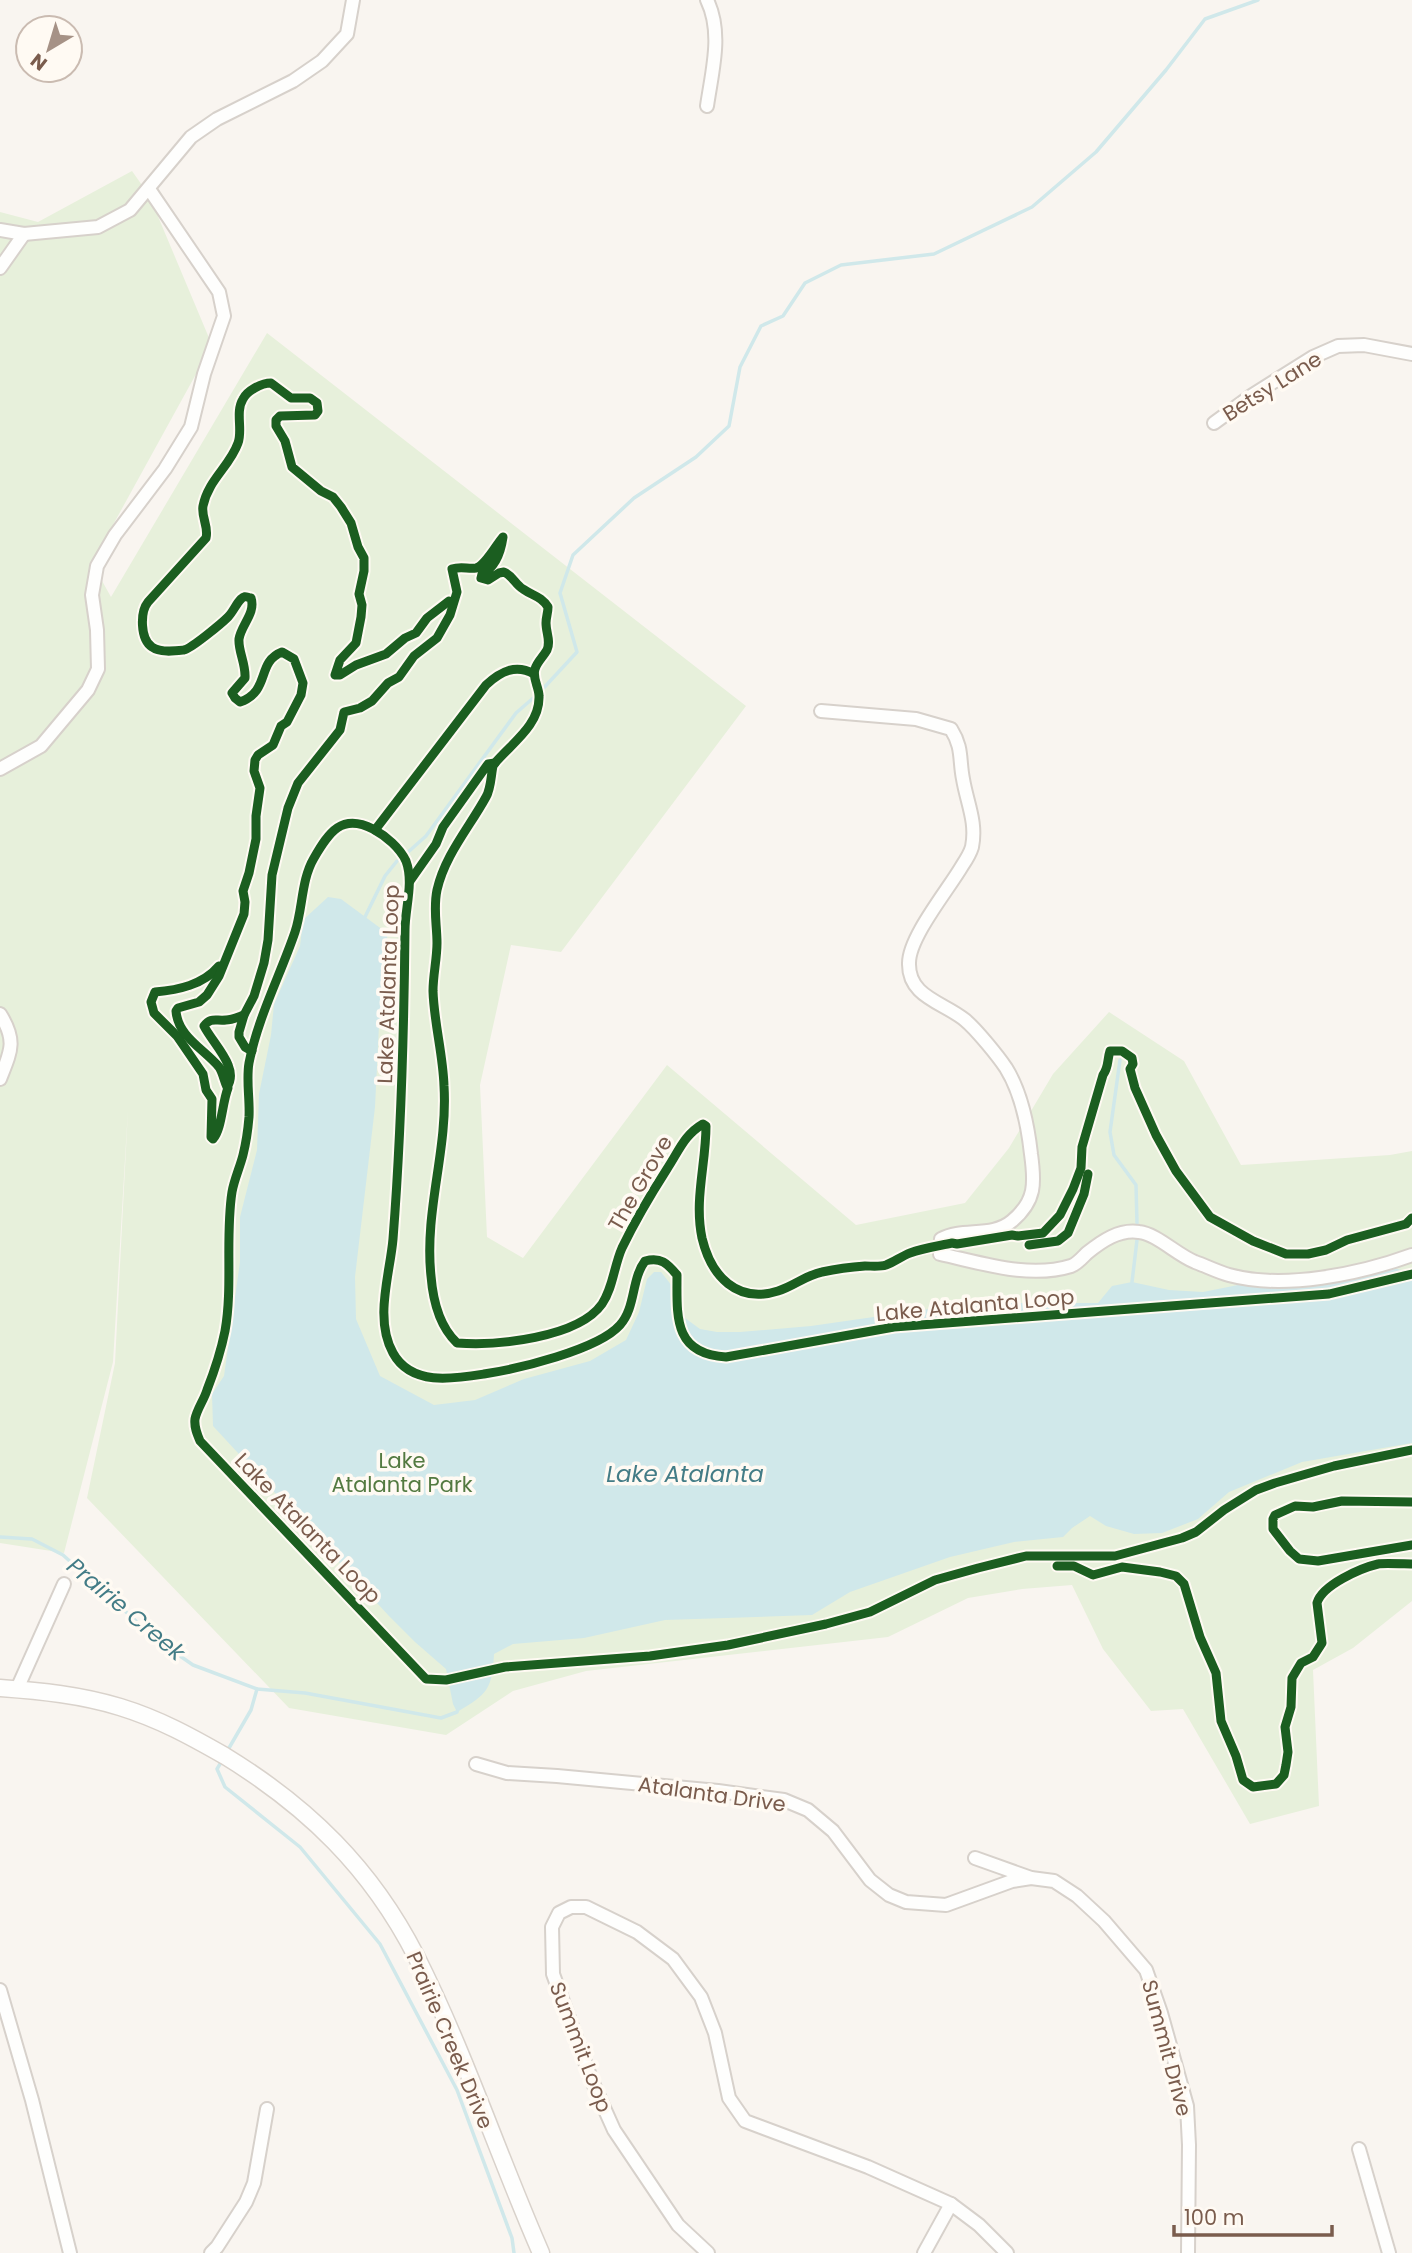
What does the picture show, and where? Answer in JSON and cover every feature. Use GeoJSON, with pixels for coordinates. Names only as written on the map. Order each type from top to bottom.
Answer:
{"type":"FeatureCollection","features":[{"type":"Feature","properties":{"kind":"main road","name":"Prairie Creek Drive"},"geometry":{"type":"LineString","coordinates":[[0,1688],[56,1692],[120,1707],[180,1730],[253,1774],[297,1806],[351,1858],[380,1895],[415,1954],[444,2015],[541,2253]]}},
{"type":"Feature","properties":{"kind":"street"},"geometry":{"type":"LineString","coordinates":[[0,230],[24,234],[98,226],[130,210],[191,138],[217,119],[293,81],[323,61],[347,34],[353,0]]}},
{"type":"Feature","properties":{"kind":"street"},"geometry":{"type":"LineString","coordinates":[[707,0],[715,25],[707,106]]}},
{"type":"Feature","properties":{"kind":"street"},"geometry":{"type":"LineString","coordinates":[[0,769],[41,746],[88,690],[98,669],[97,630],[92,595],[97,566],[115,535],[165,469],[191,427],[204,374],[224,316],[219,292],[149,189]]}},
{"type":"Feature","properties":{"kind":"street"},"geometry":{"type":"LineString","coordinates":[[0,268],[24,234]]}},
{"type":"Feature","properties":{"kind":"street","name":"Betsy Lane"},"geometry":{"type":"LineString","coordinates":[[1214,423],[1303,363],[1338,346],[1364,345],[1412,354]]}},
{"type":"Feature","properties":{"kind":"street"},"geometry":{"type":"LineString","coordinates":[[821,712],[916,719],[951,729],[959,741],[963,781],[974,825],[971,850],[919,933],[908,961],[910,976],[916,989],[965,1020],[1007,1069],[1021,1102],[1031,1150],[1034,1184],[1027,1207],[1009,1224],[985,1233],[948,1235],[941,1239],[940,1254],[1041,1273],[1074,1265],[1114,1234],[1141,1231],[1185,1258],[1230,1276],[1263,1280],[1336,1276],[1388,1264],[1412,1255]]}},
{"type":"Feature","properties":{"kind":"street"},"geometry":{"type":"LineString","coordinates":[[0,1014],[10,1029],[11,1052],[0,1079]]}},
{"type":"Feature","properties":{"kind":"street"},"geometry":{"type":"LineString","coordinates":[[17,1689],[64,1584]]}},
{"type":"Feature","properties":{"kind":"street","name":"Atalanta Drive"},"geometry":{"type":"LineString","coordinates":[[476,1764],[508,1773],[718,1791],[783,1800],[808,1810],[834,1831],[870,1880],[889,1895],[906,1902],[946,1905],[1012,1881],[1031,1878]]}},
{"type":"Feature","properties":{"kind":"street","name":"Summit Drive"},"geometry":{"type":"LineString","coordinates":[[975,1858],[1031,1878],[1054,1881],[1077,1896],[1104,1921],[1146,1970],[1161,2013],[1186,2106],[1189,2145],[1188,2253]]}},
{"type":"Feature","properties":{"kind":"street","name":"Summit Loop"},"geometry":{"type":"LineString","coordinates":[[708,2253],[678,2225],[614,2130],[592,2081],[553,1974],[552,1927],[559,1913],[571,1907],[586,1907],[637,1931],[673,1959],[701,1997],[715,2033],[729,2098],[745,2121],[868,2167],[951,2204],[979,2225],[1007,2253]]}},
{"type":"Feature","properties":{"kind":"street"},"geometry":{"type":"LineString","coordinates":[[0,1990],[32,2100],[70,2253]]}},
{"type":"Feature","properties":{"kind":"street"},"geometry":{"type":"LineString","coordinates":[[211,2253],[246,2202],[254,2183],[267,2109]]}},
{"type":"Feature","properties":{"kind":"street"},"geometry":{"type":"LineString","coordinates":[[1359,2149],[1389,2253]]}},
{"type":"Feature","properties":{"kind":"street"},"geometry":{"type":"LineString","coordinates":[[924,2253],[951,2204]]}},
{"type":"Feature","properties":{"kind":"green space","name":"Lake Atalanta Park"},"geometry":{"type":"Polygon","coordinates":[[[132,171],[149,195],[212,345],[92,563],[111,597],[267,333],[746,706],[561,952],[511,945],[480,1085],[487,1237],[523,1258],[667,1065],[856,1225],[965,1203],[1009,1148],[1053,1074],[1109,1012],[1184,1061],[1241,1165],[1390,1155],[1412,1151],[1412,1601],[1353,1648],[1313,1670],[1319,1806],[1250,1824],[1183,1709],[1151,1711],[1103,1649],[1072,1585],[1022,1589],[968,1598],[888,1637],[586,1671],[513,1691],[446,1735],[289,1708],[87,1498],[115,1363],[128,1109],[113,1362],[64,1553],[0,1543],[0,212],[38,222],[132,171]]]}},
{"type":"Feature","properties":{"kind":"water","name":"Lake Atalanta"},"geometry":{"type":"Polygon","coordinates":[[[328,897],[341,899],[387,933],[388,967],[379,1025],[375,1107],[355,1277],[356,1319],[380,1376],[434,1405],[475,1400],[524,1379],[590,1361],[626,1340],[639,1312],[647,1279],[654,1272],[661,1272],[680,1296],[685,1318],[700,1329],[740,1332],[811,1326],[971,1303],[1098,1303],[1112,1286],[1132,1282],[1169,1290],[1203,1292],[1263,1280],[1314,1286],[1394,1268],[1412,1273],[1412,1443],[1302,1462],[1229,1492],[1198,1519],[1162,1533],[1134,1534],[1106,1526],[1090,1516],[1063,1537],[1014,1542],[950,1557],[850,1592],[812,1615],[665,1620],[584,1638],[513,1644],[494,1654],[490,1683],[482,1695],[457,1712],[446,1669],[389,1616],[213,1426],[212,1394],[224,1376],[240,1262],[240,1217],[257,1150],[259,1094],[271,1035],[274,1004],[300,946],[303,920],[328,897]]]}},
{"type":"Feature","properties":{"kind":"waterway"},"geometry":{"type":"LineString","coordinates":[[407,853],[426,836],[516,713],[539,693],[577,652],[560,593],[573,555],[634,498],[696,457],[729,426],[740,367],[761,326],[783,316],[805,283],[841,265],[934,254],[1032,207],[1096,152],[1166,70],[1205,19],[1258,0]]}},
{"type":"Feature","properties":{"kind":"waterway"},"geometry":{"type":"LineString","coordinates":[[364,919],[385,876],[397,861]]}},
{"type":"Feature","properties":{"kind":"waterway"},"geometry":{"type":"LineString","coordinates":[[1120,1060],[1110,1132],[1114,1155],[1136,1185],[1137,1223]]}},
{"type":"Feature","properties":{"kind":"waterway"},"geometry":{"type":"LineString","coordinates":[[1132,1282],[1137,1240]]}},
{"type":"Feature","properties":{"kind":"waterway","name":"Prairie Creek"},"geometry":{"type":"LineString","coordinates":[[0,1537],[32,1539],[63,1555],[157,1640],[193,1665],[257,1689],[305,1693],[441,1718],[457,1712],[458,1709]]}},
{"type":"Feature","properties":{"kind":"waterway"},"geometry":{"type":"LineString","coordinates":[[229,1748],[251,1710],[257,1689]]}},
{"type":"Feature","properties":{"kind":"waterway"},"geometry":{"type":"LineString","coordinates":[[220,1764],[217,1769],[225,1787],[300,1847],[380,1944],[457,2090],[512,2238],[514,2253]]}},
{"type":"Feature","properties":{"kind":"cycle path"},"geometry":{"type":"LineString","coordinates":[[244,1015],[228,1020],[211,1020],[204,1026],[228,1064],[230,1080],[227,1087],[219,1067],[181,1028],[176,1011],[199,1002],[207,995],[219,976],[244,914],[243,891],[256,839],[260,788],[254,771],[255,760],[273,745],[281,726],[287,722],[301,695],[303,683],[294,659],[282,652],[269,662],[260,684],[250,697],[240,702],[235,698],[232,693],[245,678],[239,639],[252,609],[251,598],[242,598],[225,620],[184,650],[155,649],[145,638],[142,625],[145,606],[206,538],[203,506],[209,488],[238,443],[241,404],[248,393],[271,383],[291,398],[310,398],[317,403],[318,411],[315,415],[280,416],[276,420],[276,426],[285,441],[292,467],[321,491],[333,497],[341,507],[351,523],[364,558],[359,594],[361,617],[356,643],[340,660],[335,675],[386,654],[405,638],[416,633],[427,618],[449,601],[453,602]]}},
{"type":"Feature","properties":{"kind":"cycle path"},"geometry":{"type":"LineString","coordinates":[[252,1051],[245,1047],[239,1032],[264,963],[272,875],[288,808],[298,783],[340,730],[344,712],[360,708],[372,701],[388,683],[399,677],[414,656],[437,638],[450,615],[457,592],[452,569],[476,568],[487,559],[503,537],[497,558],[481,578],[488,580],[504,572],[520,587],[543,601],[548,607],[546,623],[549,643],[534,672],[539,696],[535,716],[524,733],[495,763]]}},
{"type":"Feature","properties":{"kind":"cycle path"},"geometry":{"type":"LineString","coordinates":[[375,830],[486,685],[509,670],[534,674]]}},
{"type":"Feature","properties":{"kind":"cycle path","name":"Lake Atalanta Loop"},"geometry":{"type":"LineString","coordinates":[[410,881],[436,844],[443,827],[488,764],[495,763],[488,794],[446,865],[435,904],[437,943],[433,991],[443,1074],[444,1110],[430,1252],[435,1304],[441,1321],[457,1343],[493,1343],[535,1337],[575,1325],[590,1316],[606,1298],[622,1248],[649,1198],[682,1144],[703,1124],[706,1126],[706,1140],[699,1210],[702,1238],[706,1252],[719,1275],[728,1284],[750,1294],[778,1291],[816,1273],[884,1266],[910,1253],[931,1247],[1043,1233],[1060,1215],[1081,1168],[1082,1147],[1110,1051],[1122,1051],[1132,1058],[1130,1069],[1135,1088],[1156,1135],[1176,1171],[1210,1217],[1253,1241],[1286,1254],[1308,1254],[1406,1224],[1412,1218]]}},
{"type":"Feature","properties":{"kind":"cycle path","name":"Lake Atalanta Loop"},"geometry":{"type":"LineString","coordinates":[[1412,1274],[1329,1294],[894,1327],[726,1357],[696,1349],[687,1341],[677,1305],[677,1275],[663,1262],[651,1260],[645,1261],[637,1276],[625,1318],[609,1334],[594,1342],[536,1363],[472,1376],[434,1378],[410,1371],[401,1364],[387,1340],[384,1311],[393,1239],[398,1162],[409,878],[406,861],[392,843],[373,829],[353,823],[345,824],[331,833],[310,867],[295,932],[253,1046],[248,1069],[247,1131],[230,1209],[225,1331],[215,1369],[195,1422],[200,1441],[426,1679],[446,1680],[505,1667],[650,1656],[728,1645],[870,1612],[935,1580],[1026,1556],[1115,1556],[1196,1532],[1256,1490],[1275,1483],[1334,1466],[1412,1450]]}},
{"type":"Feature","properties":{"kind":"cycle path"},"geometry":{"type":"LineString","coordinates":[[219,966],[205,978],[190,985],[155,992],[151,1002],[154,1013],[177,1036],[203,1074],[206,1090],[212,1099],[213,1139],[228,1088]]}},
{"type":"Feature","properties":{"kind":"cycle path"},"geometry":{"type":"LineString","coordinates":[[1029,1245],[1058,1241],[1068,1233],[1084,1194],[1088,1174]]}},
{"type":"Feature","properties":{"kind":"cycle path"},"geometry":{"type":"LineString","coordinates":[[1412,1502],[1342,1501],[1313,1507],[1295,1506],[1275,1515],[1273,1519],[1273,1529],[1299,1559],[1318,1561],[1412,1545]]}},
{"type":"Feature","properties":{"kind":"cycle path"},"geometry":{"type":"LineString","coordinates":[[1057,1566],[1074,1566],[1093,1575],[1122,1567],[1160,1572],[1176,1576],[1184,1584],[1200,1637],[1216,1673],[1221,1721],[1243,1780],[1253,1787],[1276,1784],[1284,1775],[1288,1752],[1285,1727],[1291,1707],[1292,1678],[1301,1663],[1313,1657],[1322,1643],[1317,1603],[1320,1596],[1343,1578],[1371,1566],[1412,1564]]}}]}
